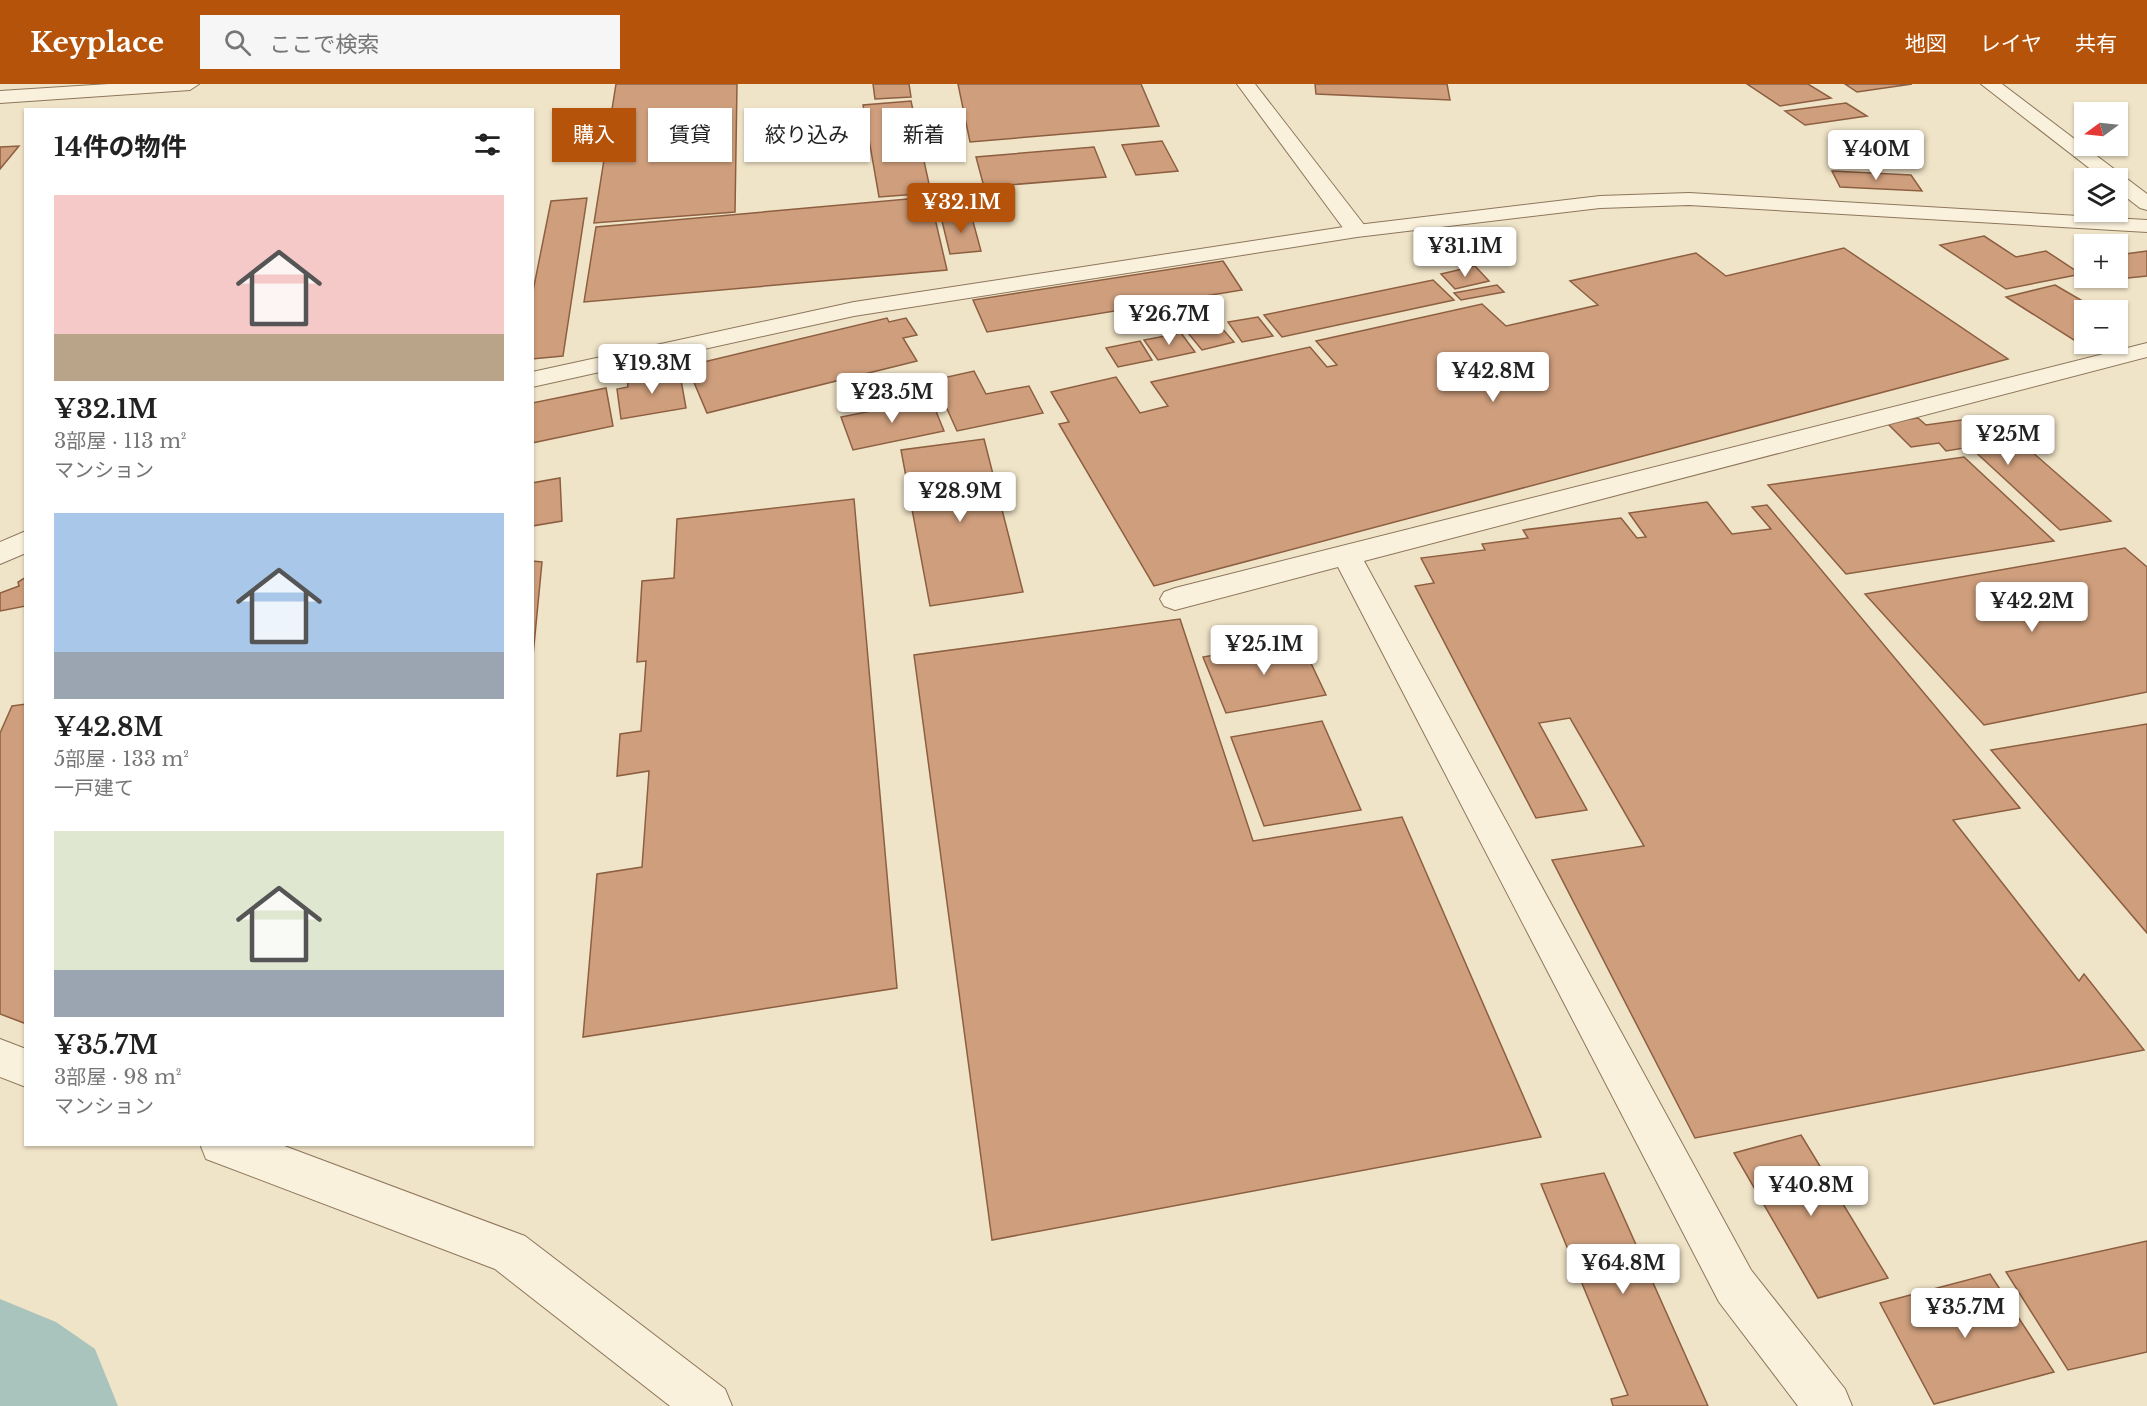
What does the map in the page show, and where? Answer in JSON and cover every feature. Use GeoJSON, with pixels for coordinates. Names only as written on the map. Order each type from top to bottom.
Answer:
{"type":"FeatureCollection","features":[{"type":"Feature","properties":{"kind":"street"},"geometry":{"type":"LineString","coordinates":[[0,97],[190,84]]}},
{"type":"Feature","properties":{"kind":"street"},"geometry":{"type":"LineString","coordinates":[[1246,84],[1357,231]]}},
{"type":"Feature","properties":{"kind":"street"},"geometry":{"type":"LineString","coordinates":[[1990,84],[2101,168]]}},
{"type":"Feature","properties":{"kind":"street"},"geometry":{"type":"LineString","coordinates":[[2128,189],[2147,204]]}},
{"type":"Feature","properties":{"kind":"street"},"geometry":{"type":"LineString","coordinates":[[534,380],[854,309],[1357,231],[1600,202],[1689,200],[2147,226]]}},
{"type":"Feature","properties":{"kind":"street"},"geometry":{"type":"LineString","coordinates":[[1175,599],[2147,350]]}},
{"type":"Feature","properties":{"kind":"street"},"geometry":{"type":"LineString","coordinates":[[0,554],[24,542]]}},
{"type":"Feature","properties":{"kind":"street"},"geometry":{"type":"LineString","coordinates":[[1346,554],[1735,1286],[1828,1406]]}},
{"type":"Feature","properties":{"kind":"street"},"geometry":{"type":"LineString","coordinates":[[0,1058],[24,1067]]}},
{"type":"Feature","properties":{"kind":"street"},"geometry":{"type":"LineString","coordinates":[[226,1146],[509,1252],[708,1406]]}},
{"type":"Feature","properties":{"kind":"building"},"geometry":{"type":"Polygon","coordinates":[[[616,84],[737,84],[735,212],[594,223],[604,162],[636,162],[636,108],[612,108],[616,84]]]}},
{"type":"Feature","properties":{"kind":"building"},"geometry":{"type":"Polygon","coordinates":[[[873,84],[909,84],[911,97],[875,99],[873,84]]]}},
{"type":"Feature","properties":{"kind":"building"},"geometry":{"type":"Polygon","coordinates":[[[958,84],[1141,84],[1159,126],[970,142],[966,108],[963,108],[958,84]]]}},
{"type":"Feature","properties":{"kind":"building"},"geometry":{"type":"Polygon","coordinates":[[[1315,84],[1447,84],[1450,100],[1316,94],[1315,84]]]}},
{"type":"Feature","properties":{"kind":"building"},"geometry":{"type":"Polygon","coordinates":[[[1747,84],[1808,84],[1831,98],[1780,106],[1747,84]]]}},
{"type":"Feature","properties":{"kind":"building"},"geometry":{"type":"Polygon","coordinates":[[[1845,84],[1912,84],[1857,92],[1845,84]]]}},
{"type":"Feature","properties":{"kind":"building"},"geometry":{"type":"Polygon","coordinates":[[[911,101],[913,108],[882,108],[882,162],[924,162],[931,193],[879,197],[870,145],[870,108],[864,108],[863,105],[911,101]]]}},
{"type":"Feature","properties":{"kind":"building"},"geometry":{"type":"Polygon","coordinates":[[[1846,103],[1867,116],[1805,125],[1785,111],[1846,103]]]}},
{"type":"Feature","properties":{"kind":"building"},"geometry":{"type":"Polygon","coordinates":[[[1162,141],[1178,171],[1136,175],[1122,145],[1162,141]]]}},
{"type":"Feature","properties":{"kind":"building"},"geometry":{"type":"Polygon","coordinates":[[[19,146],[0,169],[0,147],[19,146]]]}},
{"type":"Feature","properties":{"kind":"building"},"geometry":{"type":"Polygon","coordinates":[[[1094,147],[1106,177],[984,187],[976,157],[1094,147]]]}},
{"type":"Feature","properties":{"kind":"building"},"geometry":{"type":"Polygon","coordinates":[[[1832,171],[1911,175],[1922,191],[1840,187],[1832,171]]]}},
{"type":"Feature","properties":{"kind":"building"},"geometry":{"type":"Polygon","coordinates":[[[930,197],[947,270],[584,302],[596,227],[930,197]]]}},
{"type":"Feature","properties":{"kind":"building"},"geometry":{"type":"Polygon","coordinates":[[[587,198],[563,356],[534,359],[534,286],[551,201],[587,198]]]}},
{"type":"Feature","properties":{"kind":"building"},"geometry":{"type":"Polygon","coordinates":[[[971,214],[981,251],[950,254],[941,217],[971,214]]]}},
{"type":"Feature","properties":{"kind":"building"},"geometry":{"type":"Polygon","coordinates":[[[1984,236],[2016,257],[2046,251],[2074,269],[2074,275],[2006,289],[1940,245],[1984,236]]]}},
{"type":"Feature","properties":{"kind":"building"},"geometry":{"type":"Polygon","coordinates":[[[1844,248],[2008,359],[1154,586],[1059,424],[1069,422],[1051,392],[1116,377],[1140,413],[1168,406],[1151,382],[1310,347],[1327,367],[1337,365],[1316,341],[1482,304],[1506,326],[1598,305],[1570,281],[1696,253],[1726,276],[1844,248]]]}},
{"type":"Feature","properties":{"kind":"building"},"geometry":{"type":"Polygon","coordinates":[[[2147,251],[2147,276],[2128,278],[2128,254],[2147,251]]]}},
{"type":"Feature","properties":{"kind":"building"},"geometry":{"type":"Polygon","coordinates":[[[1223,261],[1242,290],[987,332],[973,300],[1223,261]]]}},
{"type":"Feature","properties":{"kind":"building"},"geometry":{"type":"Polygon","coordinates":[[[1475,266],[1489,281],[1455,289],[1441,274],[1475,266]]]}},
{"type":"Feature","properties":{"kind":"building"},"geometry":{"type":"Polygon","coordinates":[[[1433,280],[1454,300],[1282,337],[1264,315],[1433,280]]]}},
{"type":"Feature","properties":{"kind":"building"},"geometry":{"type":"Polygon","coordinates":[[[1497,285],[1504,292],[1461,300],[1454,293],[1497,285]]]}},
{"type":"Feature","properties":{"kind":"building"},"geometry":{"type":"Polygon","coordinates":[[[2055,285],[2081,300],[2074,300],[2074,340],[2006,297],[2055,285]]]}},
{"type":"Feature","properties":{"kind":"building"},"geometry":{"type":"Polygon","coordinates":[[[1258,317],[1273,336],[1242,342],[1228,322],[1258,317]]]}},
{"type":"Feature","properties":{"kind":"building"},"geometry":{"type":"Polygon","coordinates":[[[887,318],[889,322],[906,318],[917,335],[903,338],[917,361],[707,413],[687,366],[887,318]]]}},
{"type":"Feature","properties":{"kind":"building"},"geometry":{"type":"Polygon","coordinates":[[[1219,325],[1234,342],[1202,350],[1188,333],[1219,325]]]}},
{"type":"Feature","properties":{"kind":"building"},"geometry":{"type":"Polygon","coordinates":[[[1181,333],[1195,352],[1158,360],[1144,340],[1181,333]]]}},
{"type":"Feature","properties":{"kind":"building"},"geometry":{"type":"Polygon","coordinates":[[[1140,341],[1152,360],[1118,367],[1106,348],[1140,341]]]}},
{"type":"Feature","properties":{"kind":"building"},"geometry":{"type":"Polygon","coordinates":[[[679,369],[686,408],[621,419],[617,389],[628,387],[627,378],[679,369]]]}},
{"type":"Feature","properties":{"kind":"building"},"geometry":{"type":"Polygon","coordinates":[[[974,371],[986,394],[1029,386],[1043,413],[957,431],[934,380],[974,371]]]}},
{"type":"Feature","properties":{"kind":"building"},"geometry":{"type":"Polygon","coordinates":[[[606,388],[613,426],[534,443],[534,403],[606,388]]]}},
{"type":"Feature","properties":{"kind":"building"},"geometry":{"type":"Polygon","coordinates":[[[931,399],[944,431],[853,450],[841,417],[931,399]]]}},
{"type":"Feature","properties":{"kind":"building"},"geometry":{"type":"Polygon","coordinates":[[[1991,416],[2111,521],[2060,530],[1970,447],[1946,451],[1939,443],[1911,447],[1886,422],[1918,418],[1926,425],[1991,416]]]}},
{"type":"Feature","properties":{"kind":"building"},"geometry":{"type":"Polygon","coordinates":[[[984,439],[1023,592],[930,606],[901,450],[984,439]]]}},
{"type":"Feature","properties":{"kind":"building"},"geometry":{"type":"Polygon","coordinates":[[[1964,457],[2054,541],[1846,574],[1768,485],[1964,457]]]}},
{"type":"Feature","properties":{"kind":"building"},"geometry":{"type":"Polygon","coordinates":[[[560,478],[562,521],[534,526],[534,483],[560,478]]]}},
{"type":"Feature","properties":{"kind":"building"},"geometry":{"type":"Polygon","coordinates":[[[854,499],[897,988],[583,1037],[597,874],[642,867],[649,771],[617,776],[620,734],[641,731],[646,661],[637,662],[642,581],[674,578],[677,519],[854,499]]]}},
{"type":"Feature","properties":{"kind":"building"},"geometry":{"type":"Polygon","coordinates":[[[1707,502],[1732,534],[1771,529],[1752,507],[1767,505],[2020,808],[1953,820],[2079,981],[2084,974],[2144,1050],[1695,1138],[1552,860],[1644,846],[1570,718],[1539,723],[1587,810],[1536,818],[1415,586],[1434,583],[1421,558],[1485,550],[1482,544],[1528,538],[1523,530],[1621,518],[1637,538],[1646,537],[1629,513],[1707,502]]]}},
{"type":"Feature","properties":{"kind":"building"},"geometry":{"type":"Polygon","coordinates":[[[2125,548],[2147,567],[2147,692],[1984,725],[1865,594],[2125,548]]]}},
{"type":"Feature","properties":{"kind":"building"},"geometry":{"type":"Polygon","coordinates":[[[534,561],[542,562],[534,645],[534,561]]]}},
{"type":"Feature","properties":{"kind":"building"},"geometry":{"type":"Polygon","coordinates":[[[24,578],[24,606],[0,611],[0,593],[19,586],[18,582],[24,578]]]}},
{"type":"Feature","properties":{"kind":"building"},"geometry":{"type":"Polygon","coordinates":[[[1180,619],[1253,841],[1402,817],[1541,1137],[992,1240],[914,655],[1180,619]]]}},
{"type":"Feature","properties":{"kind":"building"},"geometry":{"type":"Polygon","coordinates":[[[1300,640],[1326,695],[1226,713],[1203,657],[1300,640]]]}},
{"type":"Feature","properties":{"kind":"building"},"geometry":{"type":"Polygon","coordinates":[[[24,704],[24,1023],[0,1014],[0,733],[12,706],[24,704]]]}},
{"type":"Feature","properties":{"kind":"building"},"geometry":{"type":"Polygon","coordinates":[[[1322,721],[1361,810],[1264,826],[1231,737],[1322,721]]]}},
{"type":"Feature","properties":{"kind":"building"},"geometry":{"type":"Polygon","coordinates":[[[2147,724],[2147,933],[1991,750],[2147,724]]]}},
{"type":"Feature","properties":{"kind":"building"},"geometry":{"type":"Polygon","coordinates":[[[1801,1135],[1888,1278],[1818,1298],[1734,1153],[1801,1135]]]}},
{"type":"Feature","properties":{"kind":"building"},"geometry":{"type":"Polygon","coordinates":[[[1604,1173],[1708,1406],[1613,1406],[1611,1399],[1628,1395],[1541,1184],[1604,1173]]]}},
{"type":"Feature","properties":{"kind":"building"},"geometry":{"type":"Polygon","coordinates":[[[2147,1241],[2147,1352],[2068,1370],[2006,1272],[2147,1241]]]}},
{"type":"Feature","properties":{"kind":"building"},"geometry":{"type":"Polygon","coordinates":[[[1990,1274],[2054,1372],[1934,1404],[1880,1303],[1990,1274]]]}},
{"type":"Feature","properties":{"kind":"waterway"},"geometry":{"type":"LineString","coordinates":[[0,1378],[38,1406]]}}]}
